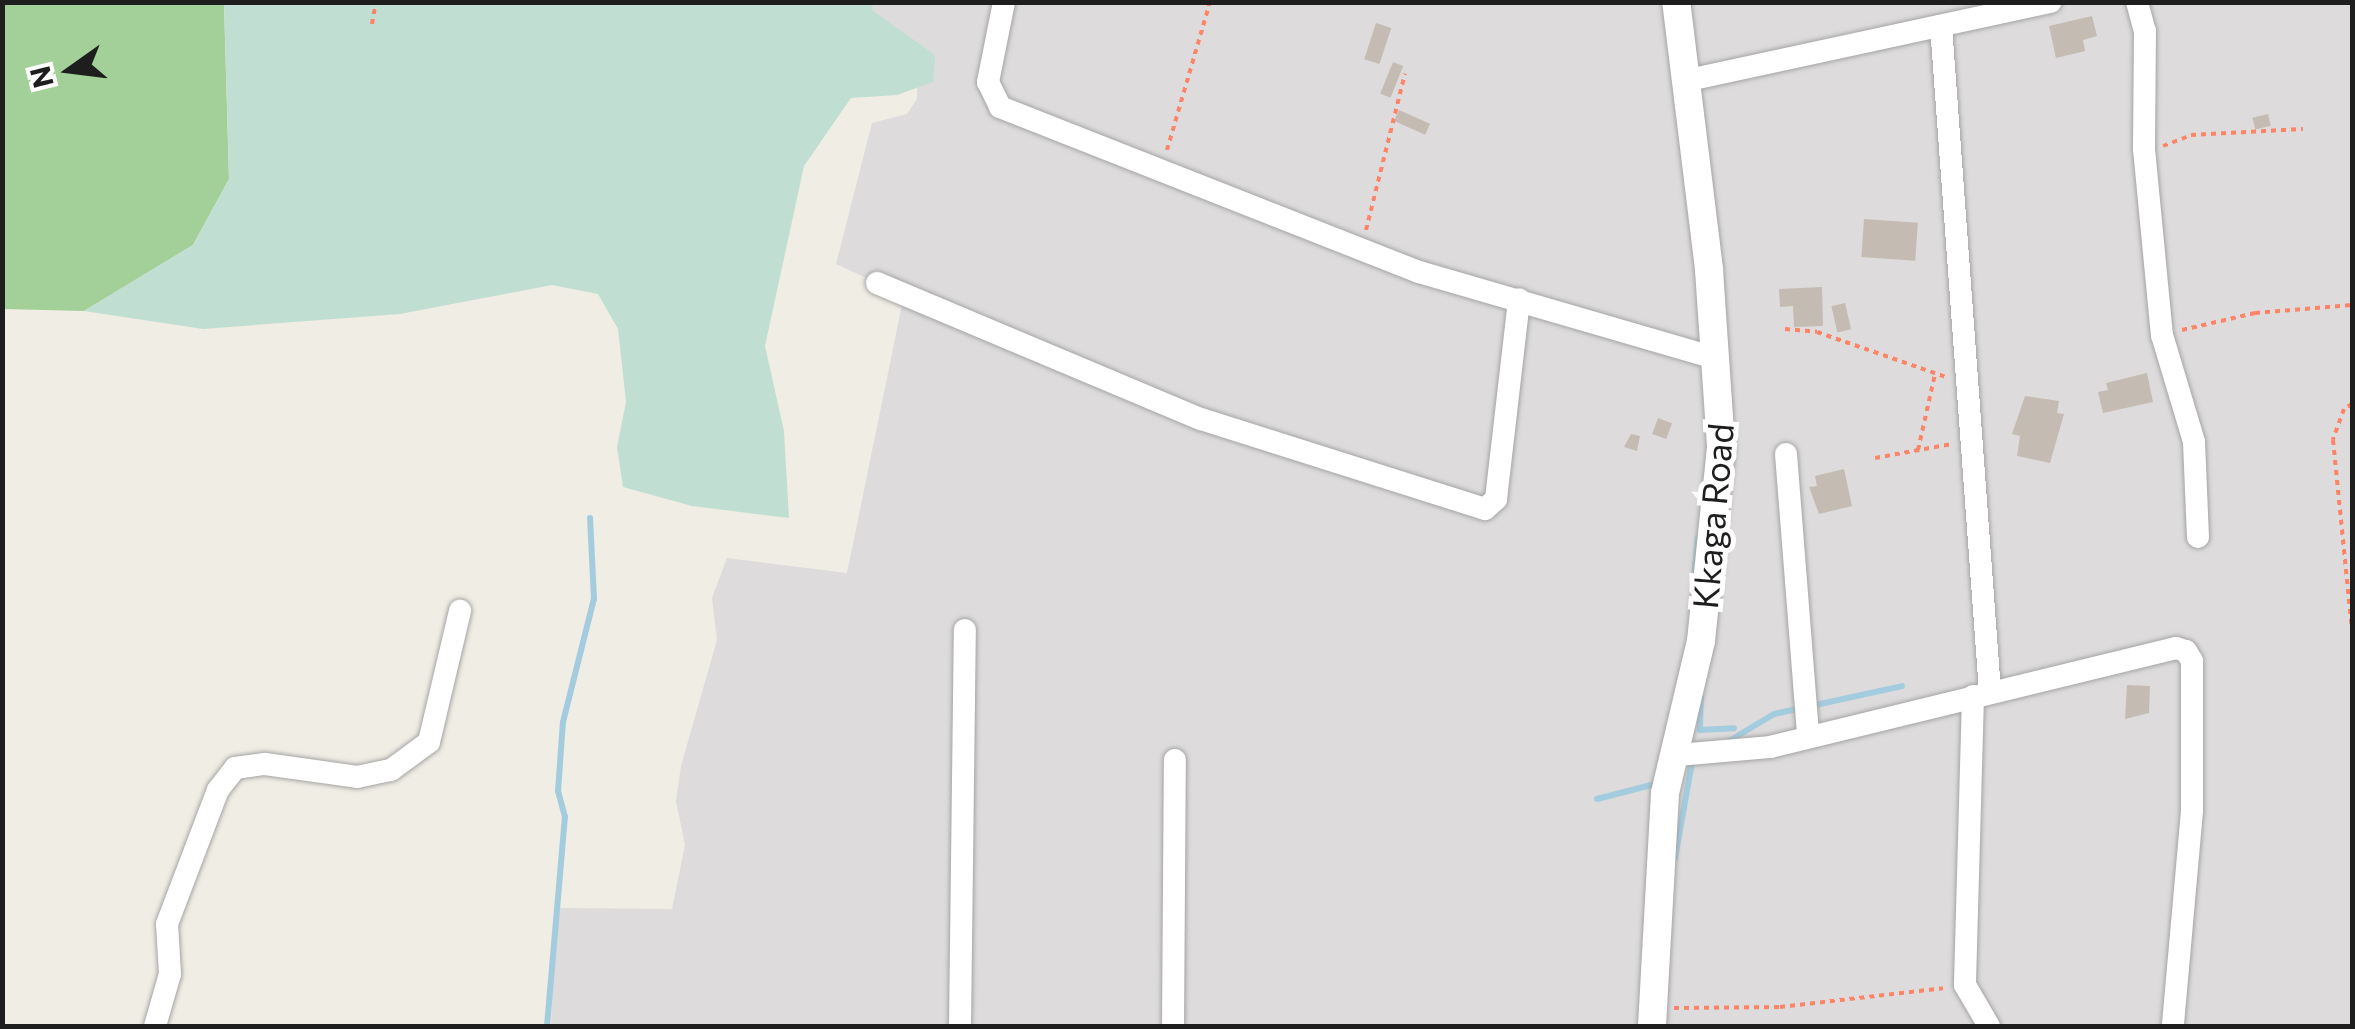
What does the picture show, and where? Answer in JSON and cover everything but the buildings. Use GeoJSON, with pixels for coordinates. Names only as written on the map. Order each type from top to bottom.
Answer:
{"type":"FeatureCollection","features":[{"type":"Feature","properties":{"kind":"street"},"geometry":{"type":"LineString","coordinates":[[1004,2],[988,82],[1000,108],[1160,174],[1362,249],[1718,360]]}},
{"type":"Feature","properties":{"kind":"street"},"geometry":{"type":"LineString","coordinates":[[1689,80],[2051,2]]}},
{"type":"Feature","properties":{"kind":"street"},"geometry":{"type":"LineString","coordinates":[[2136,2],[2145,31],[2144,149],[2162,335],[2194,442],[2198,537]]}},
{"type":"Feature","properties":{"kind":"street","name":"Kkaga Road"},"geometry":{"type":"LineString","coordinates":[[1653,1018],[1664,793],[1677,754],[1702,641],[1721,446],[1718,360],[1689,80],[1674,3]]}},
{"type":"Feature","properties":{"kind":"street"},"geometry":{"type":"LineString","coordinates":[[1942,26],[1972,440],[1981,694],[1965,985],[1989,1026]]}},
{"type":"Feature","properties":{"kind":"street"},"geometry":{"type":"LineString","coordinates":[[877,283],[1201,419],[1485,509],[1496,500],[1519,299]]}},
{"type":"Feature","properties":{"kind":"street"},"geometry":{"type":"LineString","coordinates":[[1786,454],[1808,736]]}},
{"type":"Feature","properties":{"kind":"street"},"geometry":{"type":"LineString","coordinates":[[155,1026],[170,974],[167,924],[218,790],[235,768],[265,764],[357,777],[392,770],[430,742],[460,611]]}},
{"type":"Feature","properties":{"kind":"street"},"geometry":{"type":"LineString","coordinates":[[960,1026],[966,630]]}},
{"type":"Feature","properties":{"kind":"street"},"geometry":{"type":"LineString","coordinates":[[1677,754],[1770,747],[2176,648],[2192,660],[2192,811],[2174,1026]]}},
{"type":"Feature","properties":{"kind":"street"},"geometry":{"type":"LineString","coordinates":[[1173,1026],[1175,760]]}},
{"type":"Feature","properties":{"kind":"path"},"geometry":{"type":"LineString","coordinates":[[372,24],[376,2]]}},
{"type":"Feature","properties":{"kind":"path"},"geometry":{"type":"LineString","coordinates":[[1160,174],[1210,2]]}},
{"type":"Feature","properties":{"kind":"path"},"geometry":{"type":"LineString","coordinates":[[1362,249],[1405,74]]}},
{"type":"Feature","properties":{"kind":"path"},"geometry":{"type":"LineString","coordinates":[[2144,149],[2191,136],[2303,129]]}},
{"type":"Feature","properties":{"kind":"path"},"geometry":{"type":"LineString","coordinates":[[2162,335],[2255,313],[2352,305]]}},
{"type":"Feature","properties":{"kind":"path"},"geometry":{"type":"LineString","coordinates":[[1785,328],[1817,332],[1965,382]]}},
{"type":"Feature","properties":{"kind":"path"},"geometry":{"type":"LineString","coordinates":[[1918,450],[1935,374]]}},
{"type":"Feature","properties":{"kind":"path"},"geometry":{"type":"LineString","coordinates":[[2352,404],[2344,408],[2333,440],[2352,629]]}},
{"type":"Feature","properties":{"kind":"path"},"geometry":{"type":"LineString","coordinates":[[1876,458],[1972,440]]}},
{"type":"Feature","properties":{"kind":"path"},"geometry":{"type":"LineString","coordinates":[[1653,1018],[1965,985]]}},
{"type":"Feature","properties":{"kind":"shaded area"},"geometry":{"type":"Polygon","coordinates":[[[835,3],[2352,3],[2352,1026],[551,1026],[556,908],[672,909],[685,845],[676,801],[681,766],[717,640],[712,598],[727,558],[847,573],[904,295],[836,264],[872,123],[907,114],[917,99],[917,79],[835,3]]]}},
{"type":"Feature","properties":{"kind":"green space"},"geometry":{"type":"Polygon","coordinates":[[[3,3],[224,3],[229,179],[193,245],[84,311],[3,309],[3,3]]]}},
{"type":"Feature","properties":{"kind":"green space"},"geometry":{"type":"Polygon","coordinates":[[[224,3],[873,3],[872,10],[935,55],[933,82],[897,95],[851,98],[804,166],[765,346],[784,431],[789,518],[692,506],[623,487],[617,447],[626,402],[618,329],[598,294],[552,285],[400,314],[203,329],[84,311],[193,245],[229,179],[224,3]]]}},
{"type":"Feature","properties":{"kind":"waterway"},"geometry":{"type":"LineString","coordinates":[[547,1026],[565,817],[558,791],[563,722],[594,599],[590,518]]}},
{"type":"Feature","properties":{"kind":"waterway"},"geometry":{"type":"LineString","coordinates":[[1695,570],[1698,538]]}},
{"type":"Feature","properties":{"kind":"waterway"},"geometry":{"type":"LineString","coordinates":[[1729,741],[1774,714],[1902,686]]}},
{"type":"Feature","properties":{"kind":"waterway"},"geometry":{"type":"LineString","coordinates":[[1701,697],[1700,730],[1734,728]]}},
{"type":"Feature","properties":{"kind":"waterway"},"geometry":{"type":"LineString","coordinates":[[1675,858],[1693,757]]}},
{"type":"Feature","properties":{"kind":"waterway"},"geometry":{"type":"LineString","coordinates":[[1597,799],[1659,783]]}}]}
